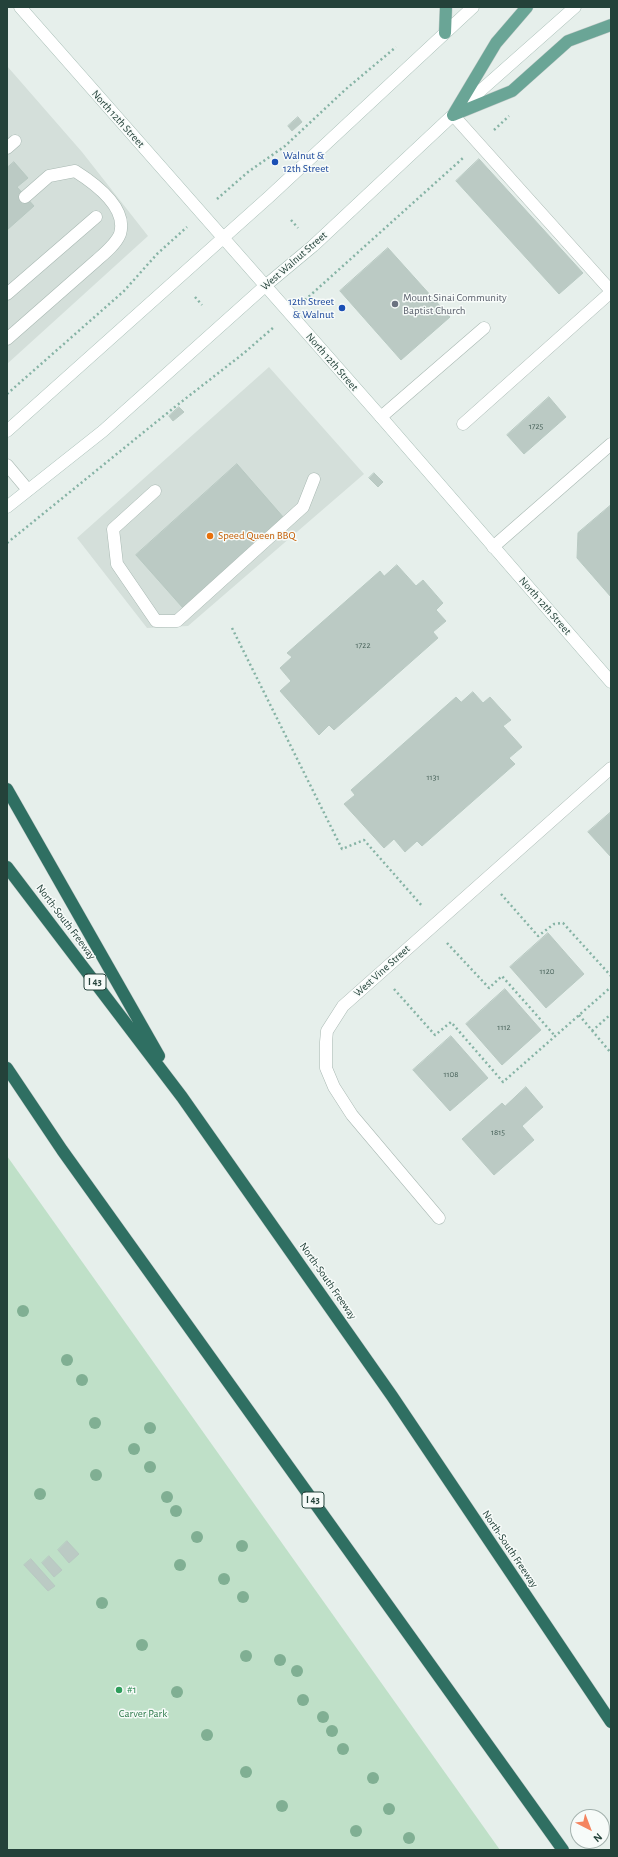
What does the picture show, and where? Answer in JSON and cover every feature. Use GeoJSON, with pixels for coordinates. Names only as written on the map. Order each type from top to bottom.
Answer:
{"type":"FeatureCollection","features":[{"type":"Feature","properties":{"kind":"highway"},"geometry":{"type":"LineString","coordinates":[[7,789],[182,1097]]}},
{"type":"Feature","properties":{"kind":"highway","name":"North-South Freeway"},"geometry":{"type":"LineString","coordinates":[[7,867],[182,1097],[392,1396],[611,1722]]}},
{"type":"Feature","properties":{"kind":"highway","name":"I 43"},"geometry":{"type":"LineString","coordinates":[[7,1068],[62,1150],[563,1850]]}},
{"type":"Feature","properties":{"kind":"highway"},"geometry":{"type":"LineString","coordinates":[[7,1080],[62,1150]]}},
{"type":"Feature","properties":{"kind":"main road"},"geometry":{"type":"LineString","coordinates":[[445,33],[446,7]]}},
{"type":"Feature","properties":{"kind":"main road"},"geometry":{"type":"LineString","coordinates":[[453,115],[496,43],[527,7]]}},
{"type":"Feature","properties":{"kind":"main road"},"geometry":{"type":"LineString","coordinates":[[453,115],[512,91],[568,42],[611,24]]}},
{"type":"Feature","properties":{"kind":"street","name":"North 12th Street"},"geometry":{"type":"LineString","coordinates":[[20,7],[381,417],[611,682]]}},
{"type":"Feature","properties":{"kind":"street"},"geometry":{"type":"LineString","coordinates":[[7,431],[222,237],[270,196],[473,7]]}},
{"type":"Feature","properties":{"kind":"street","name":"West Walnut Street"},"geometry":{"type":"LineString","coordinates":[[7,507],[108,426],[265,286],[313,246],[453,115],[574,7]]}},
{"type":"Feature","properties":{"kind":"street"},"geometry":{"type":"LineString","coordinates":[[453,115],[611,292],[463,424]]}},
{"type":"Feature","properties":{"kind":"street"},"geometry":{"type":"LineString","coordinates":[[7,339],[111,247],[120,234],[118,212],[93,182],[75,171],[49,176],[25,197]]}},
{"type":"Feature","properties":{"kind":"street"},"geometry":{"type":"LineString","coordinates":[[7,294],[96,217]]}},
{"type":"Feature","properties":{"kind":"street"},"geometry":{"type":"LineString","coordinates":[[381,417],[484,328]]}},
{"type":"Feature","properties":{"kind":"street"},"geometry":{"type":"LineString","coordinates":[[493,547],[611,444]]}},
{"type":"Feature","properties":{"kind":"street"},"geometry":{"type":"LineString","coordinates":[[7,465],[28,490]]}},
{"type":"Feature","properties":{"kind":"street"},"geometry":{"type":"LineString","coordinates":[[155,491],[113,530],[117,564],[156,621],[177,621],[303,507],[314,479]]}},
{"type":"Feature","properties":{"kind":"street","name":"West Vine Street"},"geometry":{"type":"LineString","coordinates":[[439,1218],[352,1115],[334,1087],[326,1068],[327,1031],[343,1006],[611,768]]}},
{"type":"Feature","properties":{"kind":"path"},"geometry":{"type":"LineString","coordinates":[[238,181],[248,172],[285,146],[346,89],[399,44]]}},
{"type":"Feature","properties":{"kind":"path"},"geometry":{"type":"LineString","coordinates":[[317,289],[513,113]]}},
{"type":"Feature","properties":{"kind":"path"},"geometry":{"type":"LineString","coordinates":[[291,220],[298,228]]}},
{"type":"Feature","properties":{"kind":"path"},"geometry":{"type":"LineString","coordinates":[[7,394],[124,291],[171,241]]}},
{"type":"Feature","properties":{"kind":"path"},"geometry":{"type":"LineString","coordinates":[[195,297],[202,306]]}},
{"type":"Feature","properties":{"kind":"path"},"geometry":{"type":"LineString","coordinates":[[7,543],[261,338]]}},
{"type":"Feature","properties":{"kind":"path"},"geometry":{"type":"LineString","coordinates":[[232,628],[342,849],[364,840],[425,909]]}},
{"type":"Feature","properties":{"kind":"path"},"geometry":{"type":"LineString","coordinates":[[501,894],[538,936],[554,924],[563,924],[611,976]]}},
{"type":"Feature","properties":{"kind":"path"},"geometry":{"type":"LineString","coordinates":[[447,943],[489,988],[502,976],[555,1036]]}},
{"type":"Feature","properties":{"kind":"path"},"geometry":{"type":"LineString","coordinates":[[394,989],[435,1035],[451,1022],[503,1082],[611,987]]}},
{"type":"Feature","properties":{"kind":"path"},"geometry":{"type":"LineString","coordinates":[[592,1031],[611,1014]]}},
{"type":"Feature","properties":{"kind":"path"},"geometry":{"type":"LineString","coordinates":[[579,1015],[611,1053]]}},
{"type":"Feature","properties":{"kind":"shaded area"},"geometry":{"type":"Polygon","coordinates":[[[7,66],[82,152],[148,236],[7,364],[7,66]]]}},
{"type":"Feature","properties":{"kind":"shaded area"},"geometry":{"type":"Polygon","coordinates":[[[269,367],[364,474],[188,626],[147,628],[77,538],[269,367]]]}},
{"type":"Feature","properties":{"kind":"green space","name":"Carver Park"},"geometry":{"type":"Polygon","coordinates":[[[7,1156],[500,1850],[7,1850],[7,1156]]]}},
{"type":"Feature","properties":{"kind":"building"},"geometry":{"type":"Polygon","coordinates":[[[298,117],[302,122],[292,131],[288,126],[298,117]]]}},
{"type":"Feature","properties":{"kind":"building"},"geometry":{"type":"Polygon","coordinates":[[[479,159],[583,273],[559,294],[456,181],[479,159]]]}},
{"type":"Feature","properties":{"kind":"building"},"geometry":{"type":"Polygon","coordinates":[[[14,162],[28,178],[17,187],[34,206],[7,230],[7,168],[14,162]]]}},
{"type":"Feature","properties":{"kind":"building","name":"Mount Sinai Community Baptist Church"},"geometry":{"type":"Polygon","coordinates":[[[388,248],[450,317],[401,360],[340,291],[388,248]]]}},
{"type":"Feature","properties":{"kind":"building"},"geometry":{"type":"Polygon","coordinates":[[[549,397],[566,417],[524,454],[507,435],[549,397]]]}},
{"type":"Feature","properties":{"kind":"building"},"geometry":{"type":"Polygon","coordinates":[[[179,407],[184,412],[173,421],[169,416],[179,407]]]}},
{"type":"Feature","properties":{"kind":"building","name":"Speed Queen BBQ"},"geometry":{"type":"Polygon","coordinates":[[[237,464],[284,518],[183,608],[136,555],[237,464]]]}},
{"type":"Feature","properties":{"kind":"building"},"geometry":{"type":"Polygon","coordinates":[[[374,473],[383,482],[378,487],[369,478],[374,473]]]}},
{"type":"Feature","properties":{"kind":"building"},"geometry":{"type":"Polygon","coordinates":[[[611,505],[611,597],[577,558],[578,533],[611,505]]]}},
{"type":"Feature","properties":{"kind":"building"},"geometry":{"type":"Polygon","coordinates":[[[397,565],[416,586],[423,580],[443,603],[436,610],[446,621],[433,632],[438,638],[334,730],[329,725],[319,735],[280,691],[291,681],[280,668],[292,657],[287,653],[380,571],[384,576],[397,565]]]}},
{"type":"Feature","properties":{"kind":"building"},"geometry":{"type":"Polygon","coordinates":[[[473,692],[483,703],[490,697],[511,720],[503,726],[522,747],[509,758],[515,764],[422,846],[417,841],[405,852],[394,839],[384,848],[344,804],[355,795],[351,790],[456,697],[461,702],[473,692]]]}},
{"type":"Feature","properties":{"kind":"building"},"geometry":{"type":"Polygon","coordinates":[[[611,812],[611,857],[588,832],[611,812]]]}},
{"type":"Feature","properties":{"kind":"building"},"geometry":{"type":"Polygon","coordinates":[[[548,933],[584,974],[546,1008],[510,967],[548,933]]]}},
{"type":"Feature","properties":{"kind":"building"},"geometry":{"type":"Polygon","coordinates":[[[505,989],[541,1030],[502,1065],[466,1024],[505,989]]]}},
{"type":"Feature","properties":{"kind":"building"},"geometry":{"type":"Polygon","coordinates":[[[451,1036],[488,1078],[450,1111],[413,1070],[451,1036]]]}},
{"type":"Feature","properties":{"kind":"building"},"geometry":{"type":"Polygon","coordinates":[[[526,1087],[543,1107],[522,1126],[534,1140],[494,1175],[462,1139],[502,1103],[505,1106],[526,1087]]]}},
{"type":"Feature","properties":{"kind":"building"},"geometry":{"type":"Polygon","coordinates":[[[67,1541],[79,1554],[69,1563],[58,1550],[67,1541]]]}},
{"type":"Feature","properties":{"kind":"building"},"geometry":{"type":"Polygon","coordinates":[[[49,1556],[62,1570],[54,1577],[42,1563],[49,1556]]]}},
{"type":"Feature","properties":{"kind":"building"},"geometry":{"type":"Polygon","coordinates":[[[31,1559],[55,1586],[48,1591],[24,1565],[31,1559]]]}},
{"type":"Feature","properties":{"kind":"place","name":"Walnut & 12th Street"},"geometry":{"type":"Point","coordinates":[275,162]}},
{"type":"Feature","properties":{"kind":"place","name":"Mount Sinai Community Baptist Church"},"geometry":{"type":"Point","coordinates":[395,304]}},
{"type":"Feature","properties":{"kind":"place","name":"12th Street & Walnut"},"geometry":{"type":"Point","coordinates":[342,308]}},
{"type":"Feature","properties":{"kind":"place","name":"Speed Queen BBQ"},"geometry":{"type":"Point","coordinates":[210,536]}},
{"type":"Feature","properties":{"kind":"place","name":"#1"},"geometry":{"type":"Point","coordinates":[119,1690]}}]}
